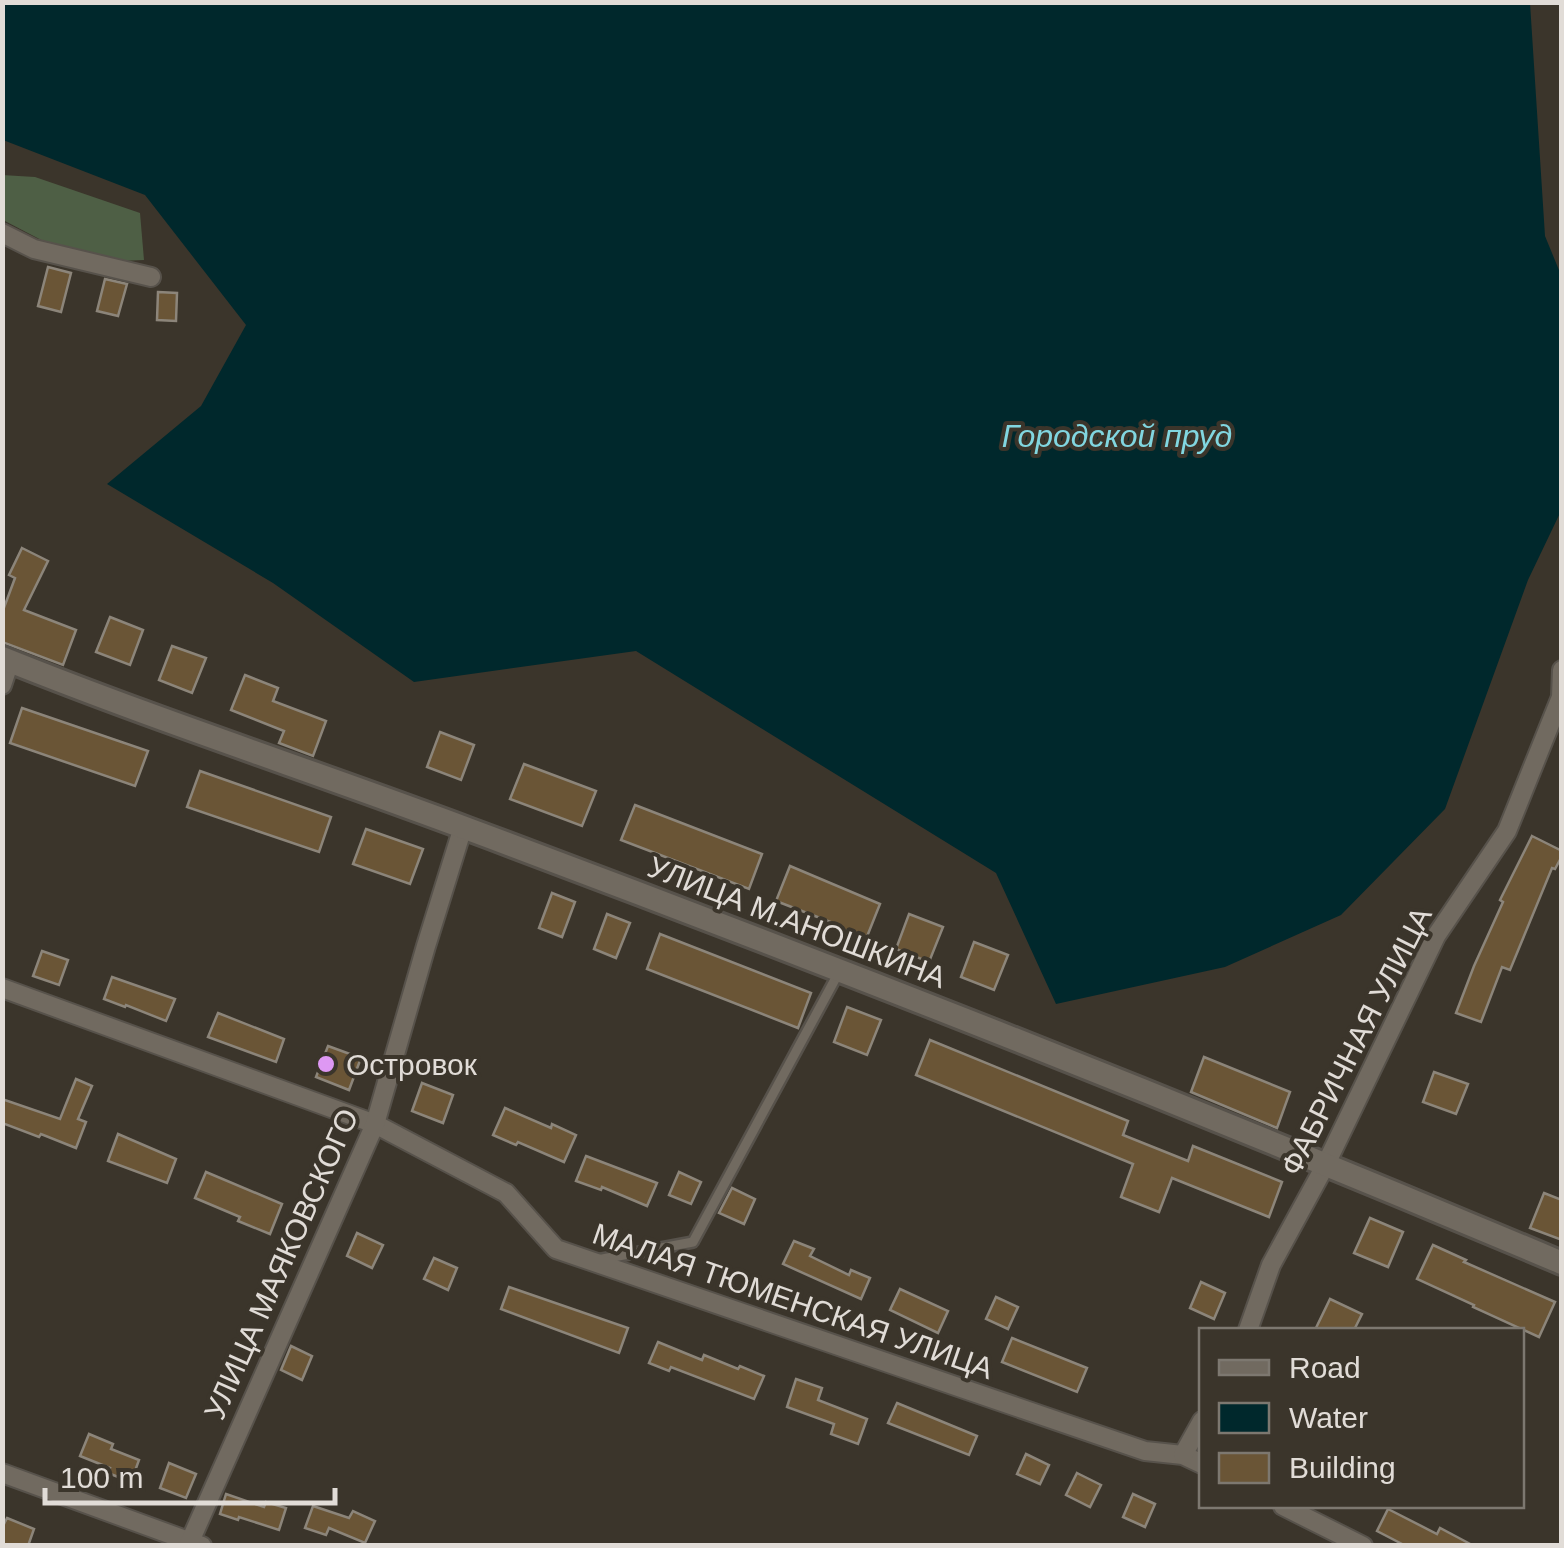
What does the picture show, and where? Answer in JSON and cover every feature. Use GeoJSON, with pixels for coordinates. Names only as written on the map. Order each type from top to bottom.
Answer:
{"type":"FeatureCollection","features":[{"type":"Feature","properties":{"kind":"street"},"geometry":{"type":"LineString","coordinates":[[2,233],[34,249],[151,277]]}},
{"type":"Feature","properties":{"kind":"street"},"geometry":{"type":"LineString","coordinates":[[2,685],[6,660]]}},
{"type":"Feature","properties":{"kind":"street","name":"УЛИЦА М.АНОШКИНА"},"geometry":{"type":"LineString","coordinates":[[6,660],[464,827],[840,970],[1326,1164],[1562,1264]]}},
{"type":"Feature","properties":{"kind":"street","name":"ФАБРИЧНАЯ УЛИЦА"},"geometry":{"type":"LineString","coordinates":[[1249,1328],[1271,1265],[1326,1164],[1436,936],[1506,831],[1561,697],[1562,670]]}},
{"type":"Feature","properties":{"kind":"street","name":"УЛИЦА МАЯКОВСКОГО"},"geometry":{"type":"LineString","coordinates":[[193,1544],[374,1124],[464,827]]}},
{"type":"Feature","properties":{"kind":"street","name":"МАЛАЯ ТЮМЕНСКАЯ УЛИЦА"},"geometry":{"type":"LineString","coordinates":[[2,988],[374,1124],[506,1193],[556,1249],[1146,1451],[1183,1455],[1199,1463]]}},
{"type":"Feature","properties":{"kind":"street"},"geometry":{"type":"LineString","coordinates":[[1183,1455],[1199,1426]]}},
{"type":"Feature","properties":{"kind":"street"},"geometry":{"type":"LineString","coordinates":[[2,1473],[193,1544]]}},
{"type":"Feature","properties":{"kind":"street"},"geometry":{"type":"LineString","coordinates":[[1287,1508],[1363,1546]]}},
{"type":"Feature","properties":{"kind":"lane"},"geometry":{"type":"LineString","coordinates":[[590,1261],[694,1242],[840,970]]}},
{"type":"Feature","properties":{"kind":"green space"},"geometry":{"type":"Polygon","coordinates":[[[2,175],[35,177],[140,213],[144,260],[119,261],[47,243],[3,220],[2,175]]]}},
{"type":"Feature","properties":{"kind":"water","name":"Городской пруд"},"geometry":{"type":"Polygon","coordinates":[[[2,3],[1530,3],[1545,236],[1561,275],[1561,511],[1528,580],[1445,809],[1341,915],[1225,967],[1056,1004],[996,873],[636,651],[414,682],[273,583],[107,484],[201,406],[246,325],[145,195],[3,140],[2,3]]]}},
{"type":"Feature","properties":{"kind":"building"},"geometry":{"type":"Polygon","coordinates":[[[48,267],[71,273],[61,312],[38,306],[48,267]]]}},
{"type":"Feature","properties":{"kind":"building"},"geometry":{"type":"Polygon","coordinates":[[[105,279],[127,284],[118,316],[97,311],[105,279]]]}},
{"type":"Feature","properties":{"kind":"building"},"geometry":{"type":"Polygon","coordinates":[[[158,292],[177,293],[176,321],[157,320],[158,292]]]}},
{"type":"Feature","properties":{"kind":"building"},"geometry":{"type":"Polygon","coordinates":[[[22,548],[48,561],[24,610],[76,630],[63,665],[2,642],[2,613],[15,578],[9,575],[22,548]]]}},
{"type":"Feature","properties":{"kind":"building"},"geometry":{"type":"Polygon","coordinates":[[[110,617],[143,630],[130,665],[96,652],[110,617]]]}},
{"type":"Feature","properties":{"kind":"building"},"geometry":{"type":"Polygon","coordinates":[[[172,646],[206,658],[192,693],[159,680],[172,646]]]}},
{"type":"Feature","properties":{"kind":"building"},"geometry":{"type":"Polygon","coordinates":[[[245,675],[278,688],[273,701],[326,721],[313,756],[279,743],[284,731],[231,710],[245,675]]]}},
{"type":"Feature","properties":{"kind":"building"},"geometry":{"type":"Polygon","coordinates":[[[22,708],[148,751],[135,786],[10,743],[22,708]]]}},
{"type":"Feature","properties":{"kind":"building"},"geometry":{"type":"Polygon","coordinates":[[[440,732],[474,745],[461,780],[427,767],[440,732]]]}},
{"type":"Feature","properties":{"kind":"building"},"geometry":{"type":"Polygon","coordinates":[[[524,764],[596,791],[582,826],[510,799],[524,764]]]}},
{"type":"Feature","properties":{"kind":"building"},"geometry":{"type":"Polygon","coordinates":[[[200,771],[331,817],[319,852],[187,807],[200,771]]]}},
{"type":"Feature","properties":{"kind":"building"},"geometry":{"type":"Polygon","coordinates":[[[635,805],[762,854],[749,889],[621,840],[635,805]]]}},
{"type":"Feature","properties":{"kind":"building"},"geometry":{"type":"Polygon","coordinates":[[[366,829],[423,849],[410,884],[353,864],[366,829]]]}},
{"type":"Feature","properties":{"kind":"building"},"geometry":{"type":"Polygon","coordinates":[[[1532,836],[1562,851],[1562,856],[1552,868],[1510,970],[1502,967],[1481,1022],[1456,1013],[1503,902],[1500,900],[1532,836]]]}},
{"type":"Feature","properties":{"kind":"building"},"geometry":{"type":"Polygon","coordinates":[[[790,866],[880,904],[866,939],[776,901],[790,866]]]}},
{"type":"Feature","properties":{"kind":"building"},"geometry":{"type":"Polygon","coordinates":[[[552,893],[575,902],[562,937],[539,928],[552,893]]]}},
{"type":"Feature","properties":{"kind":"building"},"geometry":{"type":"Polygon","coordinates":[[[607,914],[630,923],[616,958],[594,949],[607,914]]]}},
{"type":"Feature","properties":{"kind":"building"},"geometry":{"type":"Polygon","coordinates":[[[909,914],[943,927],[929,962],[896,949],[909,914]]]}},
{"type":"Feature","properties":{"kind":"building"},"geometry":{"type":"Polygon","coordinates":[[[660,934],[811,993],[798,1028],[647,969],[660,934]]]}},
{"type":"Feature","properties":{"kind":"building"},"geometry":{"type":"Polygon","coordinates":[[[974,942],[1008,955],[994,990],[961,977],[974,942]]]}},
{"type":"Feature","properties":{"kind":"building"},"geometry":{"type":"Polygon","coordinates":[[[42,951],[68,960],[59,985],[33,976],[42,951]]]}},
{"type":"Feature","properties":{"kind":"building"},"geometry":{"type":"Polygon","coordinates":[[[112,977],[175,999],[166,1021],[104,999],[112,977]]]}},
{"type":"Feature","properties":{"kind":"building"},"geometry":{"type":"Polygon","coordinates":[[[847,1007],[881,1020],[867,1055],[834,1042],[847,1007]]]}},
{"type":"Feature","properties":{"kind":"building"},"geometry":{"type":"Polygon","coordinates":[[[218,1013],[284,1039],[276,1062],[208,1037],[218,1013]]]}},
{"type":"Feature","properties":{"kind":"building"},"geometry":{"type":"Polygon","coordinates":[[[930,1040],[1128,1121],[1123,1135],[1188,1161],[1193,1146],[1282,1182],[1269,1217],[1172,1178],[1159,1212],[1121,1197],[1133,1164],[916,1075],[930,1040]]]}},
{"type":"Feature","properties":{"kind":"building"},"geometry":{"type":"Polygon","coordinates":[[[328,1046],[361,1058],[349,1090],[316,1077],[328,1046]]]}},
{"type":"Feature","properties":{"kind":"building"},"geometry":{"type":"Polygon","coordinates":[[[1204,1057],[1290,1092],[1277,1128],[1191,1092],[1204,1057]]]}},
{"type":"Feature","properties":{"kind":"building"},"geometry":{"type":"Polygon","coordinates":[[[1434,1072],[1468,1084],[1456,1114],[1423,1102],[1434,1072]]]}},
{"type":"Feature","properties":{"kind":"building"},"geometry":{"type":"Polygon","coordinates":[[[76,1079],[92,1086],[78,1119],[86,1122],[76,1148],[2,1123],[2,1099],[60,1119],[76,1079]]]}},
{"type":"Feature","properties":{"kind":"building"},"geometry":{"type":"Polygon","coordinates":[[[422,1083],[453,1095],[443,1123],[412,1111],[422,1083]]]}},
{"type":"Feature","properties":{"kind":"building"},"geometry":{"type":"Polygon","coordinates":[[[505,1108],[576,1135],[564,1162],[493,1135],[505,1108]]]}},
{"type":"Feature","properties":{"kind":"building"},"geometry":{"type":"Polygon","coordinates":[[[118,1134],[176,1159],[167,1183],[108,1161],[118,1134]]]}},
{"type":"Feature","properties":{"kind":"building"},"geometry":{"type":"Polygon","coordinates":[[[586,1156],[657,1183],[647,1206],[576,1181],[586,1156]]]}},
{"type":"Feature","properties":{"kind":"building"},"geometry":{"type":"Polygon","coordinates":[[[206,1172],[282,1204],[270,1234],[195,1198],[206,1172]]]}},
{"type":"Feature","properties":{"kind":"building"},"geometry":{"type":"Polygon","coordinates":[[[679,1172],[701,1182],[691,1204],[669,1195],[679,1172]]]}},
{"type":"Feature","properties":{"kind":"building"},"geometry":{"type":"Polygon","coordinates":[[[732,1188],[755,1199],[744,1224],[719,1213],[732,1188]]]}},
{"type":"Feature","properties":{"kind":"building"},"geometry":{"type":"Polygon","coordinates":[[[1544,1193],[1562,1200],[1562,1240],[1530,1228],[1544,1193]]]}},
{"type":"Feature","properties":{"kind":"building"},"geometry":{"type":"Polygon","coordinates":[[[1370,1218],[1403,1232],[1388,1267],[1354,1253],[1370,1218]]]}},
{"type":"Feature","properties":{"kind":"building"},"geometry":{"type":"Polygon","coordinates":[[[357,1233],[383,1245],[372,1268],[347,1256],[357,1233]]]}},
{"type":"Feature","properties":{"kind":"building"},"geometry":{"type":"Polygon","coordinates":[[[794,1241],[814,1249],[810,1256],[849,1275],[851,1270],[870,1278],[861,1299],[783,1264],[794,1241]]]}},
{"type":"Feature","properties":{"kind":"building"},"geometry":{"type":"Polygon","coordinates":[[[1433,1245],[1555,1302],[1539,1337],[1417,1279],[1433,1245]]]}},
{"type":"Feature","properties":{"kind":"building"},"geometry":{"type":"Polygon","coordinates":[[[434,1258],[457,1268],[448,1290],[424,1279],[434,1258]]]}},
{"type":"Feature","properties":{"kind":"building"},"geometry":{"type":"Polygon","coordinates":[[[1201,1282],[1225,1293],[1214,1319],[1190,1308],[1201,1282]]]}},
{"type":"Feature","properties":{"kind":"building"},"geometry":{"type":"Polygon","coordinates":[[[509,1287],[628,1328],[619,1353],[501,1309],[509,1287]]]}},
{"type":"Feature","properties":{"kind":"building"},"geometry":{"type":"Polygon","coordinates":[[[900,1289],[948,1311],[938,1333],[890,1310],[900,1289]]]}},
{"type":"Feature","properties":{"kind":"building"},"geometry":{"type":"Polygon","coordinates":[[[996,1297],[1018,1307],[1008,1329],[986,1319],[996,1297]]]}},
{"type":"Feature","properties":{"kind":"building"},"geometry":{"type":"Polygon","coordinates":[[[1330,1299],[1362,1314],[1355,1328],[1316,1328],[1330,1299]]]}},
{"type":"Feature","properties":{"kind":"building"},"geometry":{"type":"Polygon","coordinates":[[[1012,1338],[1087,1368],[1077,1392],[1002,1362],[1012,1338]]]}},
{"type":"Feature","properties":{"kind":"building"},"geometry":{"type":"Polygon","coordinates":[[[658,1342],[702,1360],[704,1355],[764,1376],[754,1399],[671,1367],[669,1371],[649,1363],[658,1342]]]}},
{"type":"Feature","properties":{"kind":"building"},"geometry":{"type":"Polygon","coordinates":[[[291,1346],[312,1356],[302,1380],[281,1370],[291,1346]]]}},
{"type":"Feature","properties":{"kind":"building"},"geometry":{"type":"Polygon","coordinates":[[[796,1379],[822,1388],[818,1400],[867,1419],[858,1444],[831,1434],[834,1424],[787,1407],[796,1379]]]}},
{"type":"Feature","properties":{"kind":"building"},"geometry":{"type":"Polygon","coordinates":[[[897,1403],[977,1436],[969,1455],[888,1423],[897,1403]]]}},
{"type":"Feature","properties":{"kind":"building"},"geometry":{"type":"Polygon","coordinates":[[[89,1434],[113,1444],[111,1449],[139,1460],[131,1482],[80,1456],[89,1434]]]}},
{"type":"Feature","properties":{"kind":"building"},"geometry":{"type":"Polygon","coordinates":[[[1026,1454],[1049,1465],[1040,1484],[1017,1474],[1026,1454]]]}},
{"type":"Feature","properties":{"kind":"building"},"geometry":{"type":"Polygon","coordinates":[[[169,1463],[196,1474],[186,1498],[160,1488],[169,1463]]]}},
{"type":"Feature","properties":{"kind":"building"},"geometry":{"type":"Polygon","coordinates":[[[1077,1473],[1101,1485],[1090,1507],[1066,1495],[1077,1473]]]}},
{"type":"Feature","properties":{"kind":"building"},"geometry":{"type":"Polygon","coordinates":[[[226,1494],[264,1507],[266,1502],[286,1508],[279,1530],[220,1514],[226,1494]]]}},
{"type":"Feature","properties":{"kind":"building"},"geometry":{"type":"Polygon","coordinates":[[[1133,1494],[1155,1504],[1145,1527],[1123,1517],[1133,1494]]]}},
{"type":"Feature","properties":{"kind":"building"},"geometry":{"type":"Polygon","coordinates":[[[313,1506],[349,1518],[353,1511],[375,1521],[365,1543],[329,1528],[326,1535],[305,1528],[313,1506]]]}},
{"type":"Feature","properties":{"kind":"building"},"geometry":{"type":"Polygon","coordinates":[[[1388,1509],[1437,1534],[1440,1528],[1474,1546],[1406,1546],[1377,1531],[1388,1509]]]}},
{"type":"Feature","properties":{"kind":"building"},"geometry":{"type":"Polygon","coordinates":[[[7,1518],[34,1529],[28,1546],[2,1546],[2,1528],[7,1518]]]}},
{"type":"Feature","properties":{"kind":"place","name":"Островок"},"geometry":{"type":"Point","coordinates":[326,1064]}}]}
